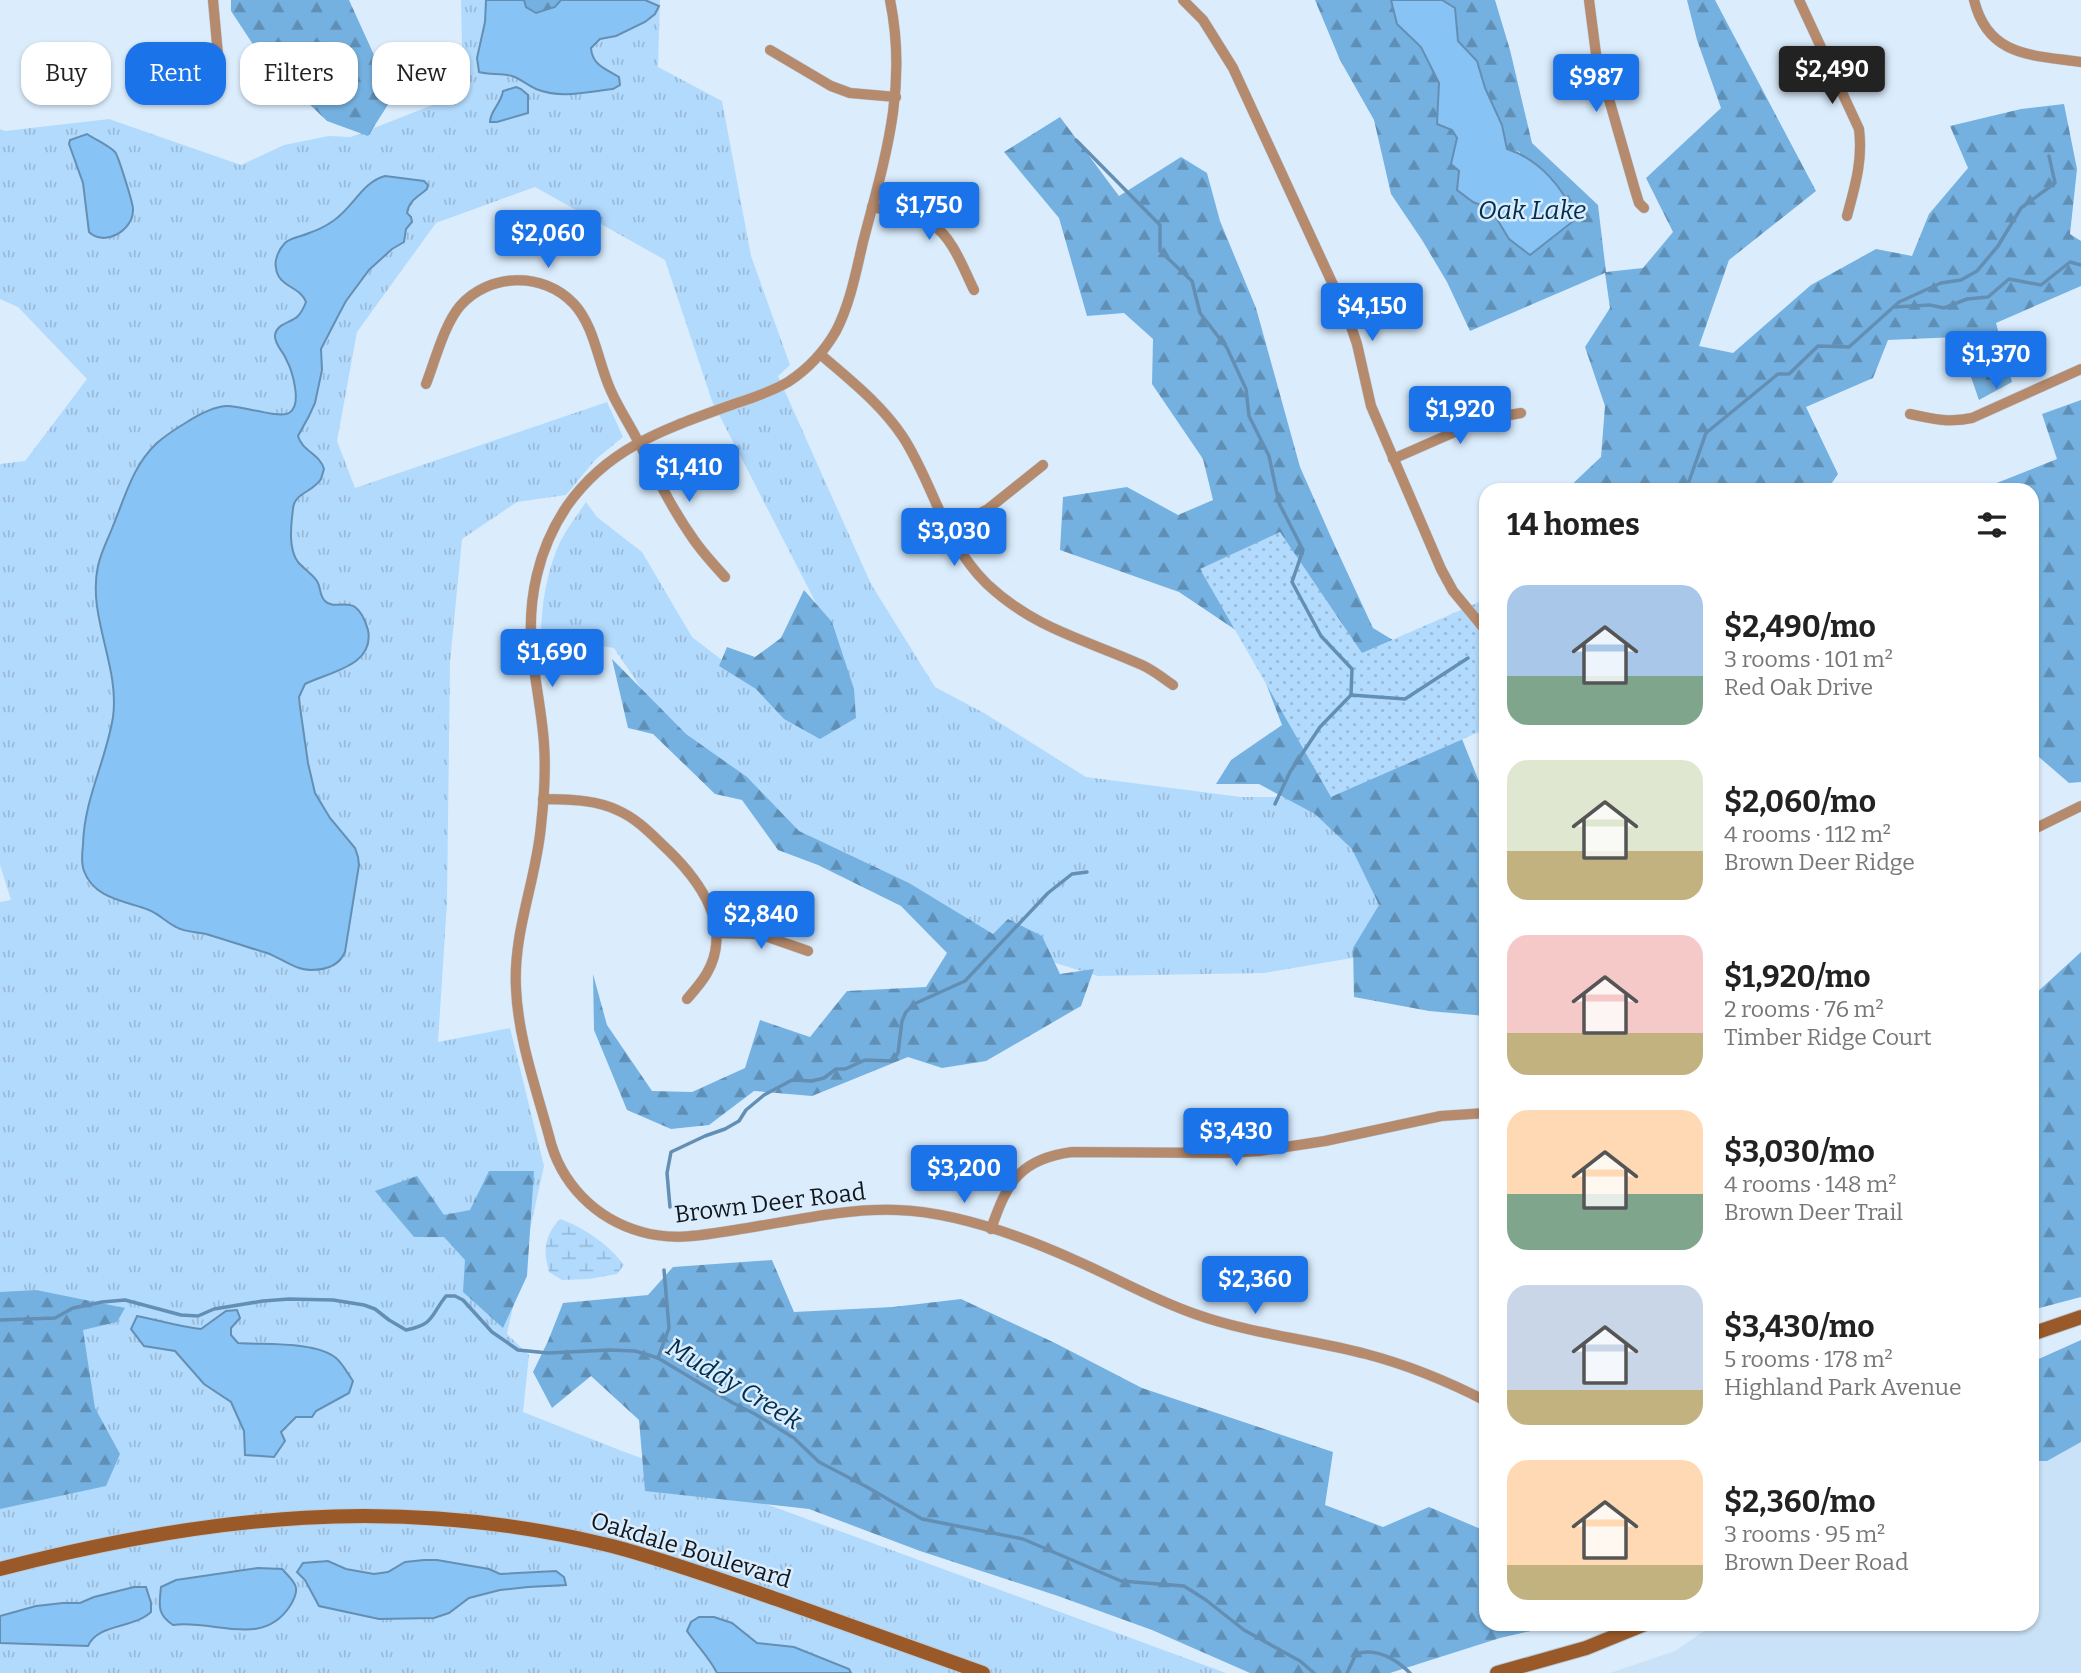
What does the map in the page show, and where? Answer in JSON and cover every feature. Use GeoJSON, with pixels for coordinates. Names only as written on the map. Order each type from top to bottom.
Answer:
{"type":"FeatureCollection","features":[{"type":"Feature","properties":{"kind":"main road"},"geometry":{"type":"LineString","coordinates":[[2039,1332],[2081,1317]]}},
{"type":"Feature","properties":{"kind":"main road","name":"Oakdale Boulevard"},"geometry":{"type":"LineString","coordinates":[[0,1569],[170,1532],[263,1519],[369,1515],[439,1518],[578,1538],[657,1559],[983,1673]]}},
{"type":"Feature","properties":{"kind":"main road","name":"Oakdale Boulevard"},"geometry":{"type":"LineString","coordinates":[[0,1561],[44,1558]]}},
{"type":"Feature","properties":{"kind":"main road"},"geometry":{"type":"LineString","coordinates":[[1497,1673],[1586,1648],[1627,1631]]}},
{"type":"Feature","properties":{"kind":"street"},"geometry":{"type":"LineString","coordinates":[[213,0],[217,42]]}},
{"type":"Feature","properties":{"kind":"street","name":"Brown Deer Road"},"geometry":{"type":"LineString","coordinates":[[890,0],[897,43],[896,97],[891,136],[838,328],[820,355],[790,380],[773,390],[638,441],[601,467],[571,500],[550,536],[539,566],[530,632],[544,744],[543,799],[538,853],[518,939],[516,959],[520,1023],[552,1150],[572,1186],[587,1203],[602,1214],[635,1230],[657,1236],[694,1236],[869,1210],[930,1213],[991,1229],[1077,1261],[1190,1312],[1259,1333],[1347,1349],[1398,1363],[1432,1375],[1479,1398]]}},
{"type":"Feature","properties":{"kind":"street"},"geometry":{"type":"LineString","coordinates":[[1183,0],[1203,20],[1233,68],[1341,302],[1357,344],[1371,406],[1441,569],[1453,591],[1479,623]]}},
{"type":"Feature","properties":{"kind":"street"},"geometry":{"type":"LineString","coordinates":[[1589,0],[1596,54],[1606,92],[1634,190],[1644,208]]}},
{"type":"Feature","properties":{"kind":"street"},"geometry":{"type":"LineString","coordinates":[[1799,0],[1859,130],[1861,163],[1847,216]]}},
{"type":"Feature","properties":{"kind":"street"},"geometry":{"type":"LineString","coordinates":[[1974,0],[1977,15],[1984,27],[2005,47],[2018,52],[2081,62]]}},
{"type":"Feature","properties":{"kind":"street"},"geometry":{"type":"LineString","coordinates":[[770,50],[831,86],[850,93],[896,97]]}},
{"type":"Feature","properties":{"kind":"street"},"geometry":{"type":"LineString","coordinates":[[873,207],[932,224],[949,242],[974,290]]}},
{"type":"Feature","properties":{"kind":"street"},"geometry":{"type":"LineString","coordinates":[[426,384],[451,320],[471,296],[494,284],[509,280],[538,282],[564,295],[589,327],[610,390],[669,501],[695,542],[724,577]]}},
{"type":"Feature","properties":{"kind":"street"},"geometry":{"type":"LineString","coordinates":[[820,355],[873,400],[904,438],[948,530],[970,565],[986,583],[1039,623],[1144,666],[1173,685]]}},
{"type":"Feature","properties":{"kind":"street"},"geometry":{"type":"LineString","coordinates":[[1910,414],[1938,421],[1972,418],[2081,369]]}},
{"type":"Feature","properties":{"kind":"street"},"geometry":{"type":"LineString","coordinates":[[1393,459],[1482,420],[1521,413]]}},
{"type":"Feature","properties":{"kind":"street"},"geometry":{"type":"LineString","coordinates":[[948,530],[988,509],[1043,465]]}},
{"type":"Feature","properties":{"kind":"street"},"geometry":{"type":"LineString","coordinates":[[543,799],[596,802],[615,808],[630,816],[655,837],[694,878],[714,918],[716,947],[710,967],[687,999]]}},
{"type":"Feature","properties":{"kind":"street"},"geometry":{"type":"LineString","coordinates":[[2039,827],[2081,806]]}},
{"type":"Feature","properties":{"kind":"street"},"geometry":{"type":"LineString","coordinates":[[716,933],[759,934],[808,951]]}},
{"type":"Feature","properties":{"kind":"street"},"geometry":{"type":"LineString","coordinates":[[991,1229],[1002,1199],[1017,1176],[1040,1160],[1056,1154],[1259,1151],[1325,1141],[1441,1116],[1479,1113]]}},
{"type":"Feature","properties":{"kind":"shaded area"},"geometry":{"type":"Polygon","coordinates":[[[2081,1422],[2081,1673],[1610,1673],[1675,1651],[1704,1631],[2039,1631],[2039,1431],[2081,1422]]]}},
{"type":"Feature","properties":{"kind":"green space"},"geometry":{"type":"Polygon","coordinates":[[[231,0],[349,0],[372,51],[372,105],[388,105],[368,136],[327,121],[310,105],[358,105],[358,42],[251,42],[231,11],[231,0]]]}},
{"type":"Feature","properties":{"kind":"green space"},"geometry":{"type":"Polygon","coordinates":[[[461,0],[660,0],[658,67],[722,101],[751,256],[790,365],[778,376],[871,584],[935,687],[984,713],[1086,777],[1241,797],[1331,797],[1428,945],[1264,973],[1098,976],[996,945],[781,829],[661,718],[614,648],[541,637],[542,612],[552,563],[561,540],[586,502],[597,517],[642,552],[692,637],[748,680],[819,609],[712,401],[665,260],[535,187],[436,223],[357,332],[337,441],[355,488],[607,402],[623,437],[596,459],[566,495],[517,502],[462,539],[450,662],[447,903],[438,1042],[510,1028],[544,1166],[507,1334],[529,1355],[523,1412],[622,1451],[1226,1673],[0,1673],[0,902],[11,900],[0,865],[0,464],[25,461],[87,379],[18,307],[0,299],[0,129],[5,131],[109,119],[241,165],[284,145],[329,136],[351,137],[432,105],[470,105],[470,42],[462,42],[461,0]]]}},
{"type":"Feature","properties":{"kind":"green space"},"geometry":{"type":"Polygon","coordinates":[[[524,0],[561,0],[555,7],[536,13],[526,7],[524,0]]]}},
{"type":"Feature","properties":{"kind":"green space"},"geometry":{"type":"Polygon","coordinates":[[[1315,0],[1391,0],[1397,24],[1421,47],[1439,83],[1437,124],[1452,130],[1457,138],[1451,164],[1459,171],[1473,202],[1491,209],[1509,239],[1520,152],[1507,149],[1502,125],[1485,88],[1477,61],[1458,41],[1455,8],[1442,0],[1495,0],[1532,143],[1598,205],[1606,272],[1643,268],[1673,232],[1646,178],[1721,108],[1697,40],[1687,0],[1715,0],[1816,191],[1729,260],[1699,346],[1733,353],[1811,285],[1876,249],[1912,256],[1929,214],[1968,168],[1950,126],[2021,109],[2064,104],[2077,169],[2070,234],[2081,241],[2081,286],[1996,323],[2012,382],[1979,400],[1957,337],[1888,340],[1873,378],[1806,407],[1838,474],[1832,483],[1573,483],[1601,457],[1605,406],[1585,347],[1610,308],[1605,273],[1470,331],[1447,282],[1391,194],[1374,120],[1340,60],[1315,0]]]}},
{"type":"Feature","properties":{"kind":"green space"},"geometry":{"type":"Polygon","coordinates":[[[1060,117],[1119,196],[1181,157],[1207,173],[1220,221],[1256,308],[1300,467],[1335,546],[1373,628],[1401,645],[1458,729],[1479,782],[1479,1015],[1429,1011],[1354,997],[1353,948],[1379,905],[1352,849],[1315,814],[1259,784],[1216,784],[1231,760],[1282,725],[1249,639],[1179,592],[1060,550],[1063,497],[1127,487],[1178,515],[1213,500],[1203,459],[1152,384],[1153,339],[1124,313],[1087,316],[1059,218],[1004,152],[1060,117]]]}},
{"type":"Feature","properties":{"kind":"green space"},"geometry":{"type":"Polygon","coordinates":[[[2081,400],[2081,782],[2069,783],[2039,757],[2039,483],[1997,483],[2057,459],[2042,414],[2081,400]]]}},
{"type":"Feature","properties":{"kind":"green space"},"geometry":{"type":"Polygon","coordinates":[[[1280,532],[1362,653],[1479,602],[1479,732],[1331,797],[1200,569],[1280,532]]]}},
{"type":"Feature","properties":{"kind":"green space"},"geometry":{"type":"Polygon","coordinates":[[[804,590],[832,622],[854,689],[856,718],[820,739],[784,719],[756,689],[719,666],[727,647],[755,657],[781,638],[804,590]]]}},
{"type":"Feature","properties":{"kind":"green space"},"geometry":{"type":"Polygon","coordinates":[[[612,659],[686,734],[747,777],[799,831],[909,883],[993,934],[1008,919],[1042,936],[1060,974],[1094,969],[1081,1006],[986,1061],[942,1068],[908,1057],[812,1096],[754,1091],[709,1125],[671,1129],[627,1110],[594,1030],[593,974],[607,1025],[652,1091],[692,1092],[745,1068],[760,1020],[810,1037],[847,991],[926,987],[947,953],[901,906],[818,865],[778,850],[742,800],[715,794],[653,734],[628,728],[612,659]]]}},
{"type":"Feature","properties":{"kind":"green space"},"geometry":{"type":"Polygon","coordinates":[[[2081,952],[2081,1297],[2039,1308],[2039,990],[2081,952]]]}},
{"type":"Feature","properties":{"kind":"green space"},"geometry":{"type":"Polygon","coordinates":[[[489,1171],[534,1171],[527,1276],[503,1328],[463,1292],[465,1260],[444,1237],[414,1237],[375,1191],[417,1176],[444,1215],[470,1210],[489,1171]]]}},
{"type":"Feature","properties":{"kind":"green space"},"geometry":{"type":"Polygon","coordinates":[[[560,1219],[604,1244],[624,1265],[617,1274],[562,1280],[549,1272],[546,1244],[560,1219]]]}},
{"type":"Feature","properties":{"kind":"green space"},"geometry":{"type":"Polygon","coordinates":[[[772,1260],[794,1312],[893,1307],[961,1299],[1142,1388],[1333,1452],[1325,1505],[1383,1527],[1429,1507],[1479,1528],[1479,1631],[1530,1631],[1390,1673],[1250,1673],[1152,1630],[920,1551],[809,1509],[645,1491],[639,1420],[591,1376],[552,1408],[533,1372],[563,1303],[648,1295],[673,1267],[772,1260]]]}},
{"type":"Feature","properties":{"kind":"green space"},"geometry":{"type":"Polygon","coordinates":[[[36,1290],[125,1308],[117,1322],[83,1330],[95,1408],[120,1454],[106,1486],[0,1509],[0,1292],[36,1290]]]}},
{"type":"Feature","properties":{"kind":"green space"},"geometry":{"type":"Polygon","coordinates":[[[2081,1340],[2081,1442],[2047,1461],[2039,1461],[2039,1359],[2081,1340]]]}},
{"type":"Feature","properties":{"kind":"water"},"geometry":{"type":"Polygon","coordinates":[[[486,0],[524,0],[526,7],[536,13],[555,7],[561,0],[645,0],[659,6],[655,14],[645,22],[616,36],[600,39],[591,48],[597,63],[619,77],[620,85],[613,89],[584,93],[554,94],[536,89],[512,76],[479,72],[477,58],[485,22],[486,0]]]}},
{"type":"Feature","properties":{"kind":"water","name":"Oak Lake"},"geometry":{"type":"Polygon","coordinates":[[[1391,0],[1442,0],[1455,8],[1458,41],[1477,61],[1485,88],[1502,125],[1507,149],[1540,167],[1565,196],[1576,219],[1530,255],[1509,239],[1491,209],[1473,202],[1457,190],[1459,171],[1451,164],[1457,138],[1452,130],[1437,124],[1439,83],[1421,47],[1397,24],[1391,0]]]}},
{"type":"Feature","properties":{"kind":"water"},"geometry":{"type":"Polygon","coordinates":[[[516,87],[528,95],[528,113],[490,122],[503,91],[516,87]]]}},
{"type":"Feature","properties":{"kind":"water"},"geometry":{"type":"Polygon","coordinates":[[[87,134],[115,152],[133,206],[132,218],[128,224],[110,237],[102,238],[89,232],[83,183],[69,144],[70,140],[87,134]]]}},
{"type":"Feature","properties":{"kind":"water"},"geometry":{"type":"Polygon","coordinates":[[[385,176],[424,181],[428,185],[427,189],[414,199],[408,209],[407,213],[412,222],[406,229],[404,242],[369,270],[338,316],[321,349],[322,370],[315,403],[298,436],[324,469],[318,483],[294,504],[291,544],[295,557],[317,581],[325,601],[355,607],[368,630],[368,642],[357,660],[305,684],[299,697],[315,793],[330,818],[355,848],[359,865],[345,952],[339,961],[331,966],[311,970],[206,934],[179,929],[153,912],[112,898],[95,888],[89,880],[82,861],[84,828],[110,733],[114,698],[96,585],[101,556],[130,482],[157,443],[191,419],[216,408],[232,406],[284,414],[293,409],[296,395],[293,379],[275,335],[281,326],[298,316],[306,302],[278,274],[278,255],[287,241],[333,221],[364,189],[385,176]]]}},
{"type":"Feature","properties":{"kind":"water"},"geometry":{"type":"Polygon","coordinates":[[[237,1310],[240,1318],[231,1328],[231,1335],[238,1343],[316,1349],[336,1358],[353,1381],[349,1393],[316,1411],[312,1417],[296,1417],[281,1432],[285,1441],[274,1457],[245,1455],[244,1431],[231,1402],[204,1384],[175,1351],[144,1346],[131,1329],[137,1316],[201,1329],[226,1311],[237,1310]]]}},
{"type":"Feature","properties":{"kind":"water"},"geometry":{"type":"Polygon","coordinates":[[[424,1560],[489,1569],[500,1574],[556,1571],[564,1577],[566,1585],[500,1590],[469,1598],[449,1613],[434,1618],[379,1619],[319,1606],[305,1580],[297,1572],[303,1563],[328,1561],[346,1569],[374,1574],[388,1572],[405,1562],[424,1560]]]}},
{"type":"Feature","properties":{"kind":"water"},"geometry":{"type":"Polygon","coordinates":[[[258,1568],[282,1569],[296,1590],[290,1606],[279,1619],[266,1626],[236,1629],[173,1625],[162,1613],[161,1587],[176,1580],[258,1568]]]}},
{"type":"Feature","properties":{"kind":"water"},"geometry":{"type":"Polygon","coordinates":[[[134,1587],[146,1587],[151,1612],[135,1621],[100,1633],[88,1646],[0,1643],[0,1616],[36,1606],[80,1603],[134,1587]]]}},
{"type":"Feature","properties":{"kind":"water"},"geometry":{"type":"Polygon","coordinates":[[[699,1617],[714,1617],[732,1623],[757,1643],[794,1647],[849,1669],[851,1673],[717,1673],[687,1631],[691,1622],[699,1617]]]}},
{"type":"Feature","properties":{"kind":"waterway"},"geometry":{"type":"LineString","coordinates":[[1076,140],[1160,225],[1160,251],[1192,281],[1200,313],[1227,348],[1246,389],[1249,416],[1269,456],[1279,503],[1303,550],[1292,582],[1321,636],[1352,669],[1351,695]]}},
{"type":"Feature","properties":{"kind":"waterway"},"geometry":{"type":"LineString","coordinates":[[1688,483],[1706,433],[1778,374],[1789,374],[1818,346],[1849,347],[1899,302],[1941,283],[1961,280],[1977,271],[1998,246],[2021,208],[2055,183],[2049,156]]}},
{"type":"Feature","properties":{"kind":"waterway"},"geometry":{"type":"LineString","coordinates":[[1895,307],[1930,305],[1944,308],[1967,299],[1988,297],[2009,279],[2041,285],[2070,262],[2081,265]]}},
{"type":"Feature","properties":{"kind":"waterway"},"geometry":{"type":"LineString","coordinates":[[1275,804],[1290,772],[1320,727],[1351,695],[1405,699],[1468,658]]}},
{"type":"Feature","properties":{"kind":"waterway"},"geometry":{"type":"LineString","coordinates":[[670,1207],[667,1173],[671,1152],[739,1121],[746,1110],[764,1095],[792,1080],[812,1081],[824,1078],[836,1069],[845,1069],[865,1060],[892,1061],[898,1053],[902,1021],[914,1004],[965,981],[1048,893],[1072,874],[1087,872]]}},
{"type":"Feature","properties":{"kind":"waterway"},"geometry":{"type":"LineString","coordinates":[[658,1358],[669,1328],[664,1270]]}},
{"type":"Feature","properties":{"kind":"waterway","name":"Muddy Creek"},"geometry":{"type":"LineString","coordinates":[[0,1320],[55,1318],[73,1308],[125,1300],[181,1315],[198,1316],[214,1309],[263,1301],[333,1300],[375,1309],[406,1330],[427,1322],[446,1296],[455,1296],[463,1300],[492,1332],[518,1350],[548,1353],[635,1351],[658,1358],[794,1438],[819,1462],[922,1519],[1023,1539],[1121,1581],[1184,1586],[1244,1630],[1300,1661],[1314,1673]]}},
{"type":"Feature","properties":{"kind":"waterway","name":"Muddy Creek"},"geometry":{"type":"LineString","coordinates":[[1347,1673],[1356,1654],[1363,1652],[1378,1653],[1392,1659],[1410,1673]]}}]}
